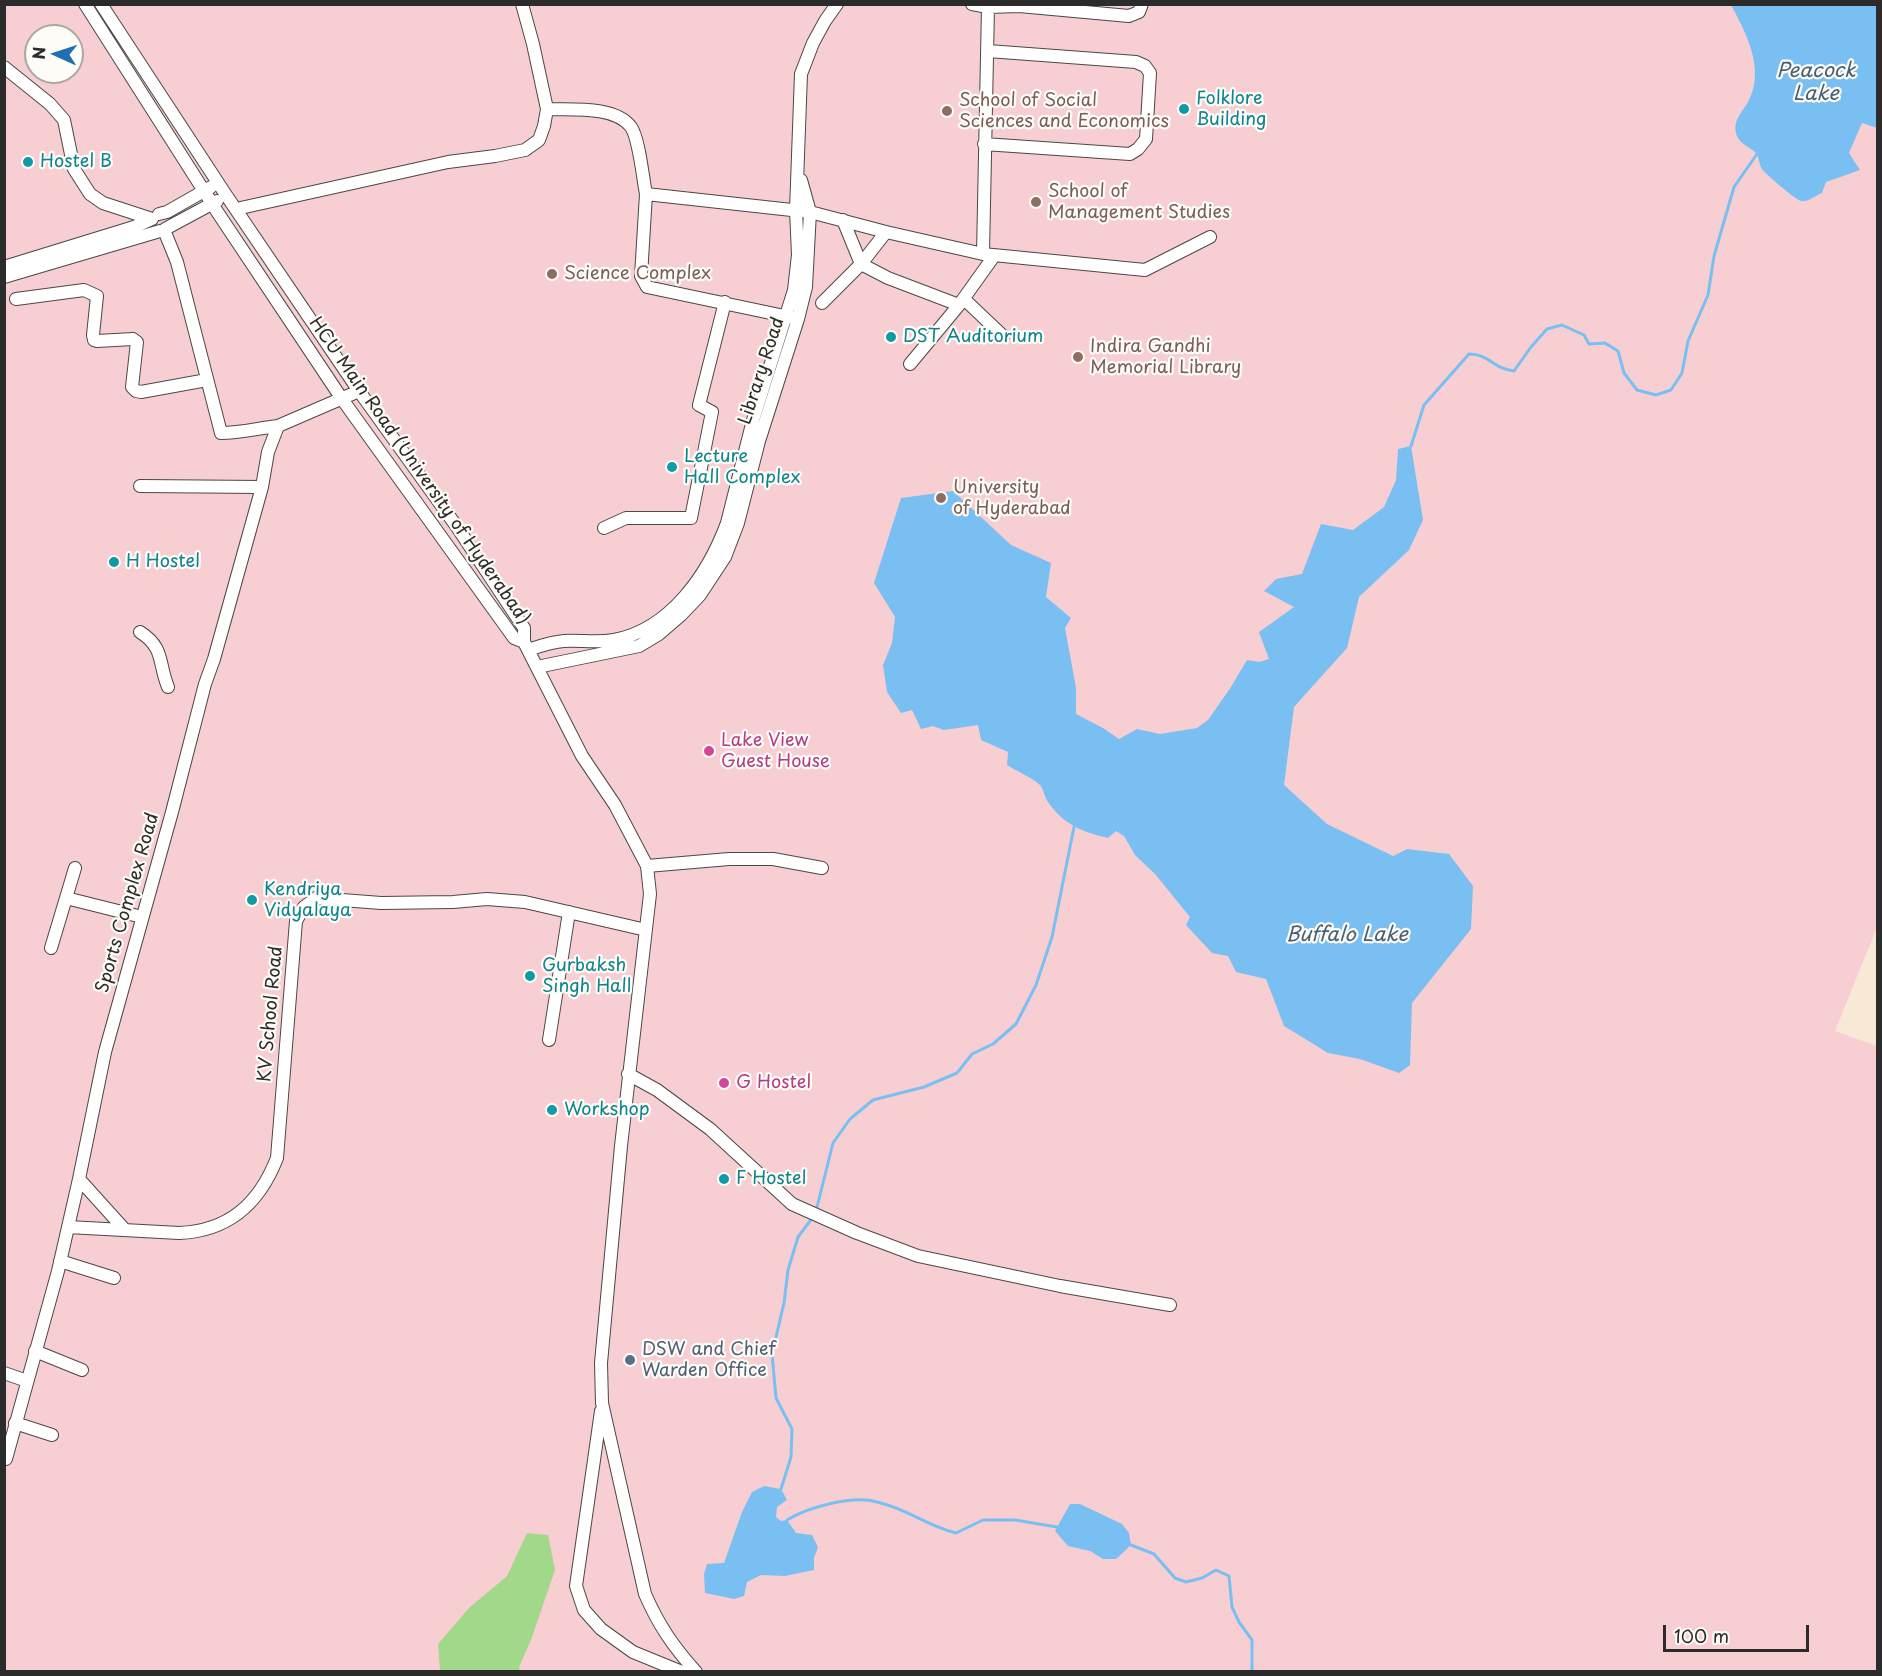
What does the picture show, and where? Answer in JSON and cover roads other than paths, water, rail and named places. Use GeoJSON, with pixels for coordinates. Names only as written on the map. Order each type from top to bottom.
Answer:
{"type":"FeatureCollection","features":[{"type":"Feature","properties":{"kind":"street","name":"HCU Main Road (University of Hyderabad)"},"geometry":{"type":"LineString","coordinates":[[85,4],[205,192],[342,399],[513,638],[526,646]]}},
{"type":"Feature","properties":{"kind":"street","name":"HCU Main Road (University of Hyderabad)"},"geometry":{"type":"LineString","coordinates":[[101,4],[217,183],[358,391],[417,470],[524,628],[526,646],[582,756],[615,805],[647,866],[650,894],[628,1074],[604,1320],[601,1363],[602,1404],[645,1594],[656,1620],[696,1671]]}},
{"type":"Feature","properties":{"kind":"street"},"geometry":{"type":"LineString","coordinates":[[236,209],[448,162],[525,150],[539,140],[547,109],[522,4]]}},
{"type":"Feature","properties":{"kind":"street"},"geometry":{"type":"LineString","coordinates":[[526,646],[564,641],[614,640],[650,627],[690,590],[719,546],[764,380],[792,318],[798,255],[796,210],[801,74],[813,43],[837,4]]}},
{"type":"Feature","properties":{"kind":"street"},"geometry":{"type":"LineString","coordinates":[[972,4],[988,7],[1019,5],[1129,16],[1139,12],[1142,4]]}},
{"type":"Feature","properties":{"kind":"street"},"geometry":{"type":"LineString","coordinates":[[910,364],[962,302],[988,255],[984,144],[988,7]]}},
{"type":"Feature","properties":{"kind":"street"},"geometry":{"type":"LineString","coordinates":[[984,144],[1130,154],[1138,149],[1146,139],[1150,73],[1145,66],[1136,62],[988,51]]}},
{"type":"Feature","properties":{"kind":"street"},"geometry":{"type":"LineString","coordinates":[[4,67],[50,104],[64,120],[75,169],[90,194],[103,203],[156,217]]}},
{"type":"Feature","properties":{"kind":"street"},"geometry":{"type":"LineString","coordinates":[[547,109],[606,111],[624,120],[631,127],[636,140],[646,194],[641,276],[647,287],[792,318]]}},
{"type":"Feature","properties":{"kind":"street","name":"Library Road"},"geometry":{"type":"LineString","coordinates":[[537,667],[639,645],[658,634],[700,595],[725,557],[738,523],[792,318],[806,287],[810,212],[798,170]]}},
{"type":"Feature","properties":{"kind":"street"},"geometry":{"type":"LineString","coordinates":[[4,267],[134,227],[205,192],[217,183]]}},
{"type":"Feature","properties":{"kind":"street"},"geometry":{"type":"LineString","coordinates":[[646,194],[810,212],[988,255],[1145,270],[1210,237]]}},
{"type":"Feature","properties":{"kind":"street"},"geometry":{"type":"LineString","coordinates":[[4,278],[163,230],[226,195]]}},
{"type":"Feature","properties":{"kind":"street"},"geometry":{"type":"LineString","coordinates":[[156,217],[153,227],[163,230],[177,262],[221,433],[278,426],[358,391]]}},
{"type":"Feature","properties":{"kind":"street"},"geometry":{"type":"LineString","coordinates":[[843,220],[861,264],[888,278],[962,302],[1003,336]]}},
{"type":"Feature","properties":{"kind":"street"},"geometry":{"type":"LineString","coordinates":[[822,303],[861,264],[886,232]]}},
{"type":"Feature","properties":{"kind":"street"},"geometry":{"type":"LineString","coordinates":[[16,299],[84,290],[97,296],[94,340],[133,339],[137,342],[132,387],[136,391],[207,380]]}},
{"type":"Feature","properties":{"kind":"street"},"geometry":{"type":"LineString","coordinates":[[604,528],[626,518],[691,518],[712,412],[699,405],[725,302]]}},
{"type":"Feature","properties":{"kind":"street","name":"Sports Complex Road"},"geometry":{"type":"LineString","coordinates":[[6,1459],[60,1261],[105,1052],[205,684],[262,487],[268,452],[278,426]]}},
{"type":"Feature","properties":{"kind":"street"},"geometry":{"type":"LineString","coordinates":[[140,486],[262,487]]}},
{"type":"Feature","properties":{"kind":"street"},"geometry":{"type":"LineString","coordinates":[[140,632],[158,647],[168,687]]}},
{"type":"Feature","properties":{"kind":"street"},"geometry":{"type":"LineString","coordinates":[[647,866],[729,859],[773,859],[822,868]]}},
{"type":"Feature","properties":{"kind":"street"},"geometry":{"type":"LineString","coordinates":[[51,948],[75,868]]}},
{"type":"Feature","properties":{"kind":"street"},"geometry":{"type":"LineString","coordinates":[[66,898],[142,917]]}},
{"type":"Feature","properties":{"kind":"street","name":"KV School Road"},"geometry":{"type":"LineString","coordinates":[[68,1227],[187,1233],[217,1226],[245,1209],[273,1168],[277,1158],[296,921],[304,907],[316,898],[381,903],[487,899],[525,902],[646,930]]}},
{"type":"Feature","properties":{"kind":"street"},"geometry":{"type":"LineString","coordinates":[[549,1040],[569,912]]}},
{"type":"Feature","properties":{"kind":"street"},"geometry":{"type":"LineString","coordinates":[[628,1074],[657,1090],[710,1129],[792,1204],[857,1233],[918,1256],[1060,1286],[1170,1305]]}},
{"type":"Feature","properties":{"kind":"street"},"geometry":{"type":"LineString","coordinates":[[79,1179],[125,1230]]}},
{"type":"Feature","properties":{"kind":"street"},"geometry":{"type":"LineString","coordinates":[[60,1261],[114,1278]]}},
{"type":"Feature","properties":{"kind":"street"},"geometry":{"type":"LineString","coordinates":[[35,1351],[82,1370]]}},
{"type":"Feature","properties":{"kind":"street"},"geometry":{"type":"LineString","coordinates":[[4,1373],[27,1381]]}},
{"type":"Feature","properties":{"kind":"street"},"geometry":{"type":"LineString","coordinates":[[602,1404],[576,1586],[584,1610],[601,1629],[633,1653],[682,1671]]}},
{"type":"Feature","properties":{"kind":"street"},"geometry":{"type":"LineString","coordinates":[[15,1423],[52,1435]]}},
{"type":"Feature","properties":{"kind":"water","name":"Peacock Lake"},"geometry":{"type":"Polygon","coordinates":[[[1731,5],[1877,5],[1877,128],[1862,123],[1849,153],[1860,170],[1826,182],[1822,193],[1809,200],[1798,200],[1774,181],[1762,169],[1755,152],[1741,142],[1737,136],[1736,124],[1749,100],[1755,76],[1748,39],[1731,5]]]}},
{"type":"Feature","properties":{"kind":"water","name":"Buffalo Lake"},"geometry":{"type":"Polygon","coordinates":[[[1411,446],[1423,520],[1409,550],[1359,597],[1347,648],[1294,707],[1284,785],[1327,824],[1393,856],[1407,849],[1449,854],[1473,886],[1471,929],[1412,1003],[1410,1065],[1399,1073],[1360,1059],[1328,1053],[1284,1026],[1266,979],[1236,972],[1228,956],[1212,953],[1186,925],[1190,917],[1155,874],[1135,855],[1124,836],[1116,831],[1108,838],[1099,836],[1074,826],[1060,816],[1048,802],[1040,785],[1007,765],[1008,752],[981,740],[978,725],[944,730],[933,726],[921,729],[912,710],[901,713],[887,692],[883,665],[892,643],[895,617],[874,583],[901,498],[953,491],[1011,545],[1051,563],[1046,597],[1071,618],[1065,628],[1076,688],[1076,714],[1119,739],[1137,729],[1160,734],[1197,728],[1208,720],[1247,660],[1259,662],[1269,659],[1259,632],[1294,607],[1264,591],[1276,579],[1302,574],[1321,524],[1353,530],[1384,507],[1396,480],[1398,449],[1411,446]]]}},
{"type":"Feature","properties":{"kind":"water"},"geometry":{"type":"Polygon","coordinates":[[[764,1486],[781,1489],[787,1500],[777,1507],[776,1517],[781,1521],[787,1520],[796,1533],[812,1535],[818,1547],[814,1558],[814,1570],[785,1576],[761,1575],[747,1582],[744,1596],[734,1599],[705,1593],[704,1574],[707,1564],[724,1563],[742,1512],[752,1492],[764,1486]]]}},
{"type":"Feature","properties":{"kind":"water"},"geometry":{"type":"Polygon","coordinates":[[[1070,1504],[1080,1504],[1122,1524],[1129,1533],[1131,1545],[1116,1559],[1103,1559],[1090,1551],[1068,1546],[1055,1531],[1070,1504]]]}},
{"type":"Feature","properties":{"kind":"waterway"},"geometry":{"type":"LineString","coordinates":[[1411,446],[1424,405],[1469,354],[1482,356],[1501,368],[1514,371],[1547,329],[1562,325],[1584,335],[1589,344],[1605,343],[1618,351],[1624,373],[1637,390],[1656,395],[1671,390],[1682,373],[1688,341],[1708,295],[1714,256],[1734,187],[1757,154]]}},
{"type":"Feature","properties":{"kind":"waterway"},"geometry":{"type":"LineString","coordinates":[[816,1211],[833,1143],[850,1119],[873,1100],[924,1087],[957,1073],[972,1054],[993,1044],[1016,1024],[1036,985],[1052,937],[1074,827]]}},
{"type":"Feature","properties":{"kind":"waterway"},"geometry":{"type":"LineString","coordinates":[[781,1489],[791,1457],[792,1429],[776,1398],[772,1354],[784,1303],[788,1270],[798,1237],[813,1217]]}},
{"type":"Feature","properties":{"kind":"waterway"},"geometry":{"type":"LineString","coordinates":[[787,1520],[831,1504],[867,1500],[897,1508],[956,1533],[983,1520],[1015,1520],[1057,1527]]}},
{"type":"Feature","properties":{"kind":"waterway"},"geometry":{"type":"LineString","coordinates":[[1131,1545],[1154,1554],[1175,1578],[1186,1582],[1202,1578],[1216,1570],[1229,1576],[1232,1607],[1252,1640],[1252,1672]]}},
{"type":"Feature","properties":{"kind":"place","name":"Folklore Building"},"geometry":{"type":"Point","coordinates":[1184,109]}},
{"type":"Feature","properties":{"kind":"place","name":"School of Social Sciences and Economics"},"geometry":{"type":"Point","coordinates":[947,111]}},
{"type":"Feature","properties":{"kind":"place","name":"Hostel B"},"geometry":{"type":"Point","coordinates":[28,162]}},
{"type":"Feature","properties":{"kind":"place","name":"School of Management Studies"},"geometry":{"type":"Point","coordinates":[1036,202]}},
{"type":"Feature","properties":{"kind":"place","name":"Science Complex"},"geometry":{"type":"Point","coordinates":[552,274]}},
{"type":"Feature","properties":{"kind":"place","name":"DST Auditorium"},"geometry":{"type":"Point","coordinates":[891,337]}},
{"type":"Feature","properties":{"kind":"place","name":"Indira Gandhi Memorial Library"},"geometry":{"type":"Point","coordinates":[1078,357]}},
{"type":"Feature","properties":{"kind":"place","name":"Lecture Hall Complex"},"geometry":{"type":"Point","coordinates":[672,467]}},
{"type":"Feature","properties":{"kind":"place","name":"University of Hyderabad"},"geometry":{"type":"Point","coordinates":[941,498]}},
{"type":"Feature","properties":{"kind":"place","name":"H Hostel"},"geometry":{"type":"Point","coordinates":[114,562]}},
{"type":"Feature","properties":{"kind":"place","name":"Lake View Guest House"},"geometry":{"type":"Point","coordinates":[709,751]}},
{"type":"Feature","properties":{"kind":"place","name":"Kendriya Vidyalaya"},"geometry":{"type":"Point","coordinates":[252,900]}},
{"type":"Feature","properties":{"kind":"place","name":"Gurbaksh Singh Hall"},"geometry":{"type":"Point","coordinates":[530,976]}},
{"type":"Feature","properties":{"kind":"place","name":"G Hostel"},"geometry":{"type":"Point","coordinates":[724,1083]}},
{"type":"Feature","properties":{"kind":"place","name":"Workshop"},"geometry":{"type":"Point","coordinates":[552,1110]}},
{"type":"Feature","properties":{"kind":"place","name":"F Hostel"},"geometry":{"type":"Point","coordinates":[724,1179]}},
{"type":"Feature","properties":{"kind":"place","name":"DSW and Chief Warden Office"},"geometry":{"type":"Point","coordinates":[630,1360]}}]}
